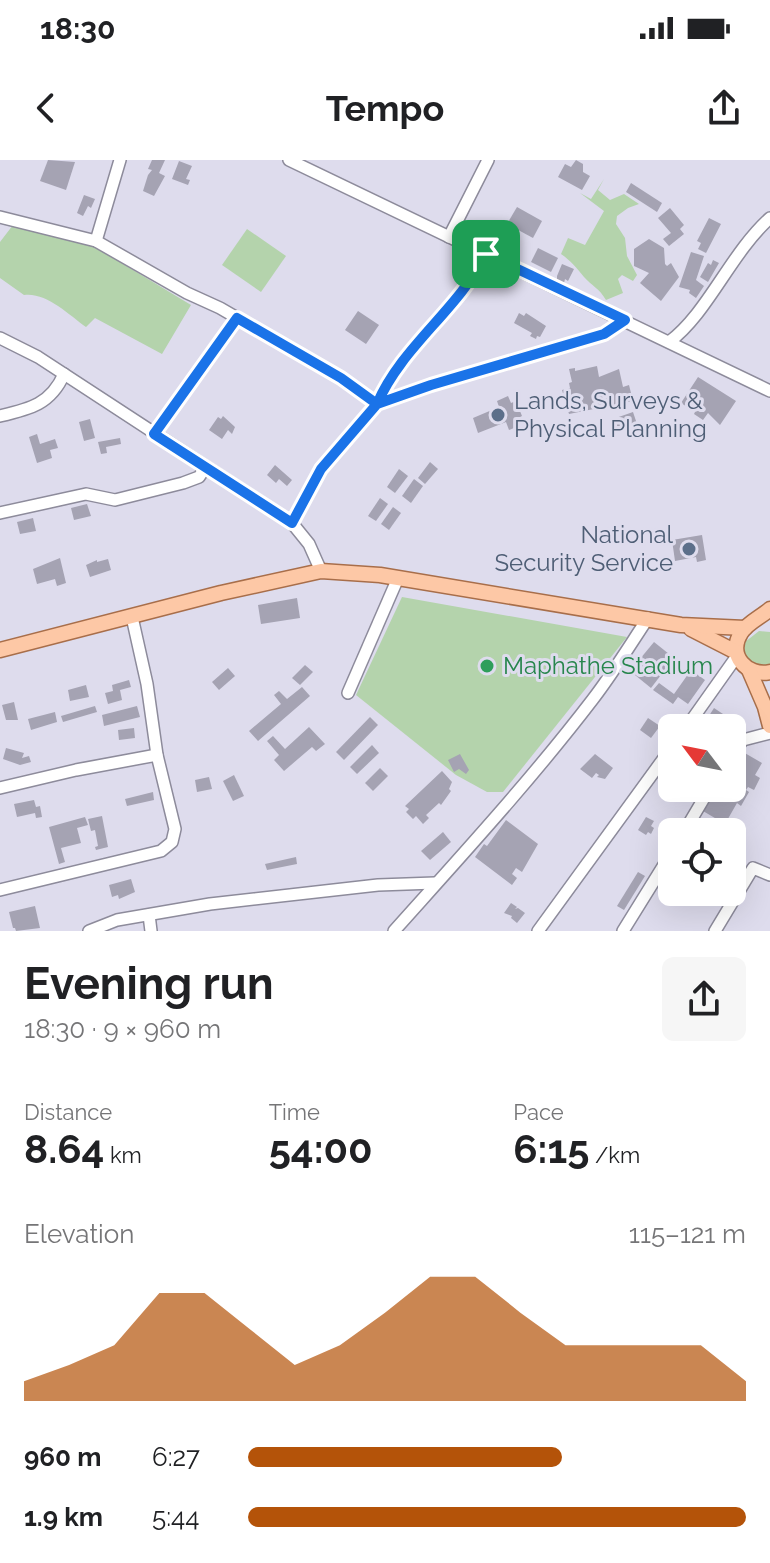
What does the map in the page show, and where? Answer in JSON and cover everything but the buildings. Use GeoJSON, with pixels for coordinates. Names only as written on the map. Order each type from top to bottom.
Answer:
{"type":"FeatureCollection","features":[{"type":"Feature","properties":{"kind":"main road"},"geometry":{"type":"LineString","coordinates":[[0,650],[221,593],[321,571],[398,578],[681,625],[749,626],[770,623]]}},
{"type":"Feature","properties":{"kind":"main road"},"geometry":{"type":"LineString","coordinates":[[770,609],[749,626],[736,643],[765,707],[770,726]]}},
{"type":"Feature","properties":{"kind":"main road"},"geometry":{"type":"LineString","coordinates":[[681,625],[742,661],[756,673],[770,672]]}},
{"type":"Feature","properties":{"kind":"street"},"geometry":{"type":"LineString","coordinates":[[96,241],[120,160]]}},
{"type":"Feature","properties":{"kind":"street"},"geometry":{"type":"LineString","coordinates":[[289,160],[770,391]]}},
{"type":"Feature","properties":{"kind":"street"},"geometry":{"type":"LineString","coordinates":[[449,237],[488,160]]}},
{"type":"Feature","properties":{"kind":"street"},"geometry":{"type":"LineString","coordinates":[[0,217],[96,241],[341,378],[377,404]]}},
{"type":"Feature","properties":{"kind":"street"},"geometry":{"type":"LineString","coordinates":[[669,342],[687,326],[750,236],[770,218]]}},
{"type":"Feature","properties":{"kind":"street"},"geometry":{"type":"LineString","coordinates":[[292,523],[321,469],[377,404],[387,381],[475,276],[486,254]]}},
{"type":"Feature","properties":{"kind":"street"},"geometry":{"type":"LineString","coordinates":[[154,434],[237,318]]}},
{"type":"Feature","properties":{"kind":"street"},"geometry":{"type":"LineString","coordinates":[[377,404],[604,334],[625,320]]}},
{"type":"Feature","properties":{"kind":"street"},"geometry":{"type":"LineString","coordinates":[[0,338],[64,374],[292,523],[309,544],[321,571]]}},
{"type":"Feature","properties":{"kind":"street"},"geometry":{"type":"LineString","coordinates":[[0,416],[42,404],[57,389],[64,374]]}},
{"type":"Feature","properties":{"kind":"street"},"geometry":{"type":"LineString","coordinates":[[0,513],[86,494],[115,500],[183,483],[199,477],[205,468]]}},
{"type":"Feature","properties":{"kind":"street"},"geometry":{"type":"LineString","coordinates":[[348,693],[398,578]]}},
{"type":"Feature","properties":{"kind":"street"},"geometry":{"type":"LineString","coordinates":[[0,890],[161,851],[172,842],[175,829],[157,755],[147,684],[132,617]]}},
{"type":"Feature","properties":{"kind":"street"},"geometry":{"type":"LineString","coordinates":[[394,931],[462,857],[594,697],[648,618]]}},
{"type":"Feature","properties":{"kind":"street"},"geometry":{"type":"LineString","coordinates":[[695,714],[717,682],[742,661]]}},
{"type":"Feature","properties":{"kind":"street"},"geometry":{"type":"LineString","coordinates":[[746,739],[770,733]]}},
{"type":"Feature","properties":{"kind":"street"},"geometry":{"type":"LineString","coordinates":[[0,788],[157,755]]}},
{"type":"Feature","properties":{"kind":"street"},"geometry":{"type":"LineString","coordinates":[[538,931],[658,766]]}},
{"type":"Feature","properties":{"kind":"street"},"geometry":{"type":"LineString","coordinates":[[715,931],[753,868],[770,875]]}},
{"type":"Feature","properties":{"kind":"street"},"geometry":{"type":"LineString","coordinates":[[623,931],[658,875]]}},
{"type":"Feature","properties":{"kind":"street"},"geometry":{"type":"LineString","coordinates":[[89,931],[117,920],[210,904],[378,885],[435,883]]}},
{"type":"Feature","properties":{"kind":"street"},"geometry":{"type":"LineString","coordinates":[[149,915],[151,931]]}},
{"type":"Feature","properties":{"kind":"green space"},"geometry":{"type":"Polygon","coordinates":[[[604,179],[598,190],[610,200],[624,194],[639,204],[617,216],[616,224],[625,238],[627,256],[637,275],[633,281],[622,275],[618,279],[623,293],[606,300],[561,254],[568,238],[585,245],[604,211],[580,193],[591,199],[604,179]]]}},
{"type":"Feature","properties":{"kind":"green space"},"geometry":{"type":"Polygon","coordinates":[[[13,225],[95,247],[191,305],[162,354],[95,318],[86,327],[49,300],[24,295],[0,278],[0,242],[13,225]]]}},
{"type":"Feature","properties":{"kind":"green space"},"geometry":{"type":"Polygon","coordinates":[[[247,229],[286,256],[261,292],[222,265],[247,229]]]}},
{"type":"Feature","properties":{"kind":"green space","name":"Maphathe Stadium"},"geometry":{"type":"Polygon","coordinates":[[[402,597],[627,637],[503,792],[487,792],[456,775],[356,695],[402,597]]]}},
{"type":"Feature","properties":{"kind":"green space"},"geometry":{"type":"Polygon","coordinates":[[[759,631],[770,632],[770,666],[753,664],[744,654],[745,642],[759,631]]]}},
{"type":"Feature","properties":{"kind":"place","name":"Lands, Surveys & Physical Planning"},"geometry":{"type":"Point","coordinates":[498,415]}},
{"type":"Feature","properties":{"kind":"place","name":"National Security Service"},"geometry":{"type":"Point","coordinates":[689,549]}},
{"type":"Feature","properties":{"kind":"place","name":"Maphathe Stadium"},"geometry":{"type":"Point","coordinates":[487,666]}},
{"type":"Feature","properties":{"kind":"route"},"geometry":{"type":"LineString","coordinates":[[486,254],[475,276],[387,381],[377,404],[341,378],[237,318],[154,434],[292,523],[321,469],[377,404],[604,334],[625,320],[486,254]]}}]}
